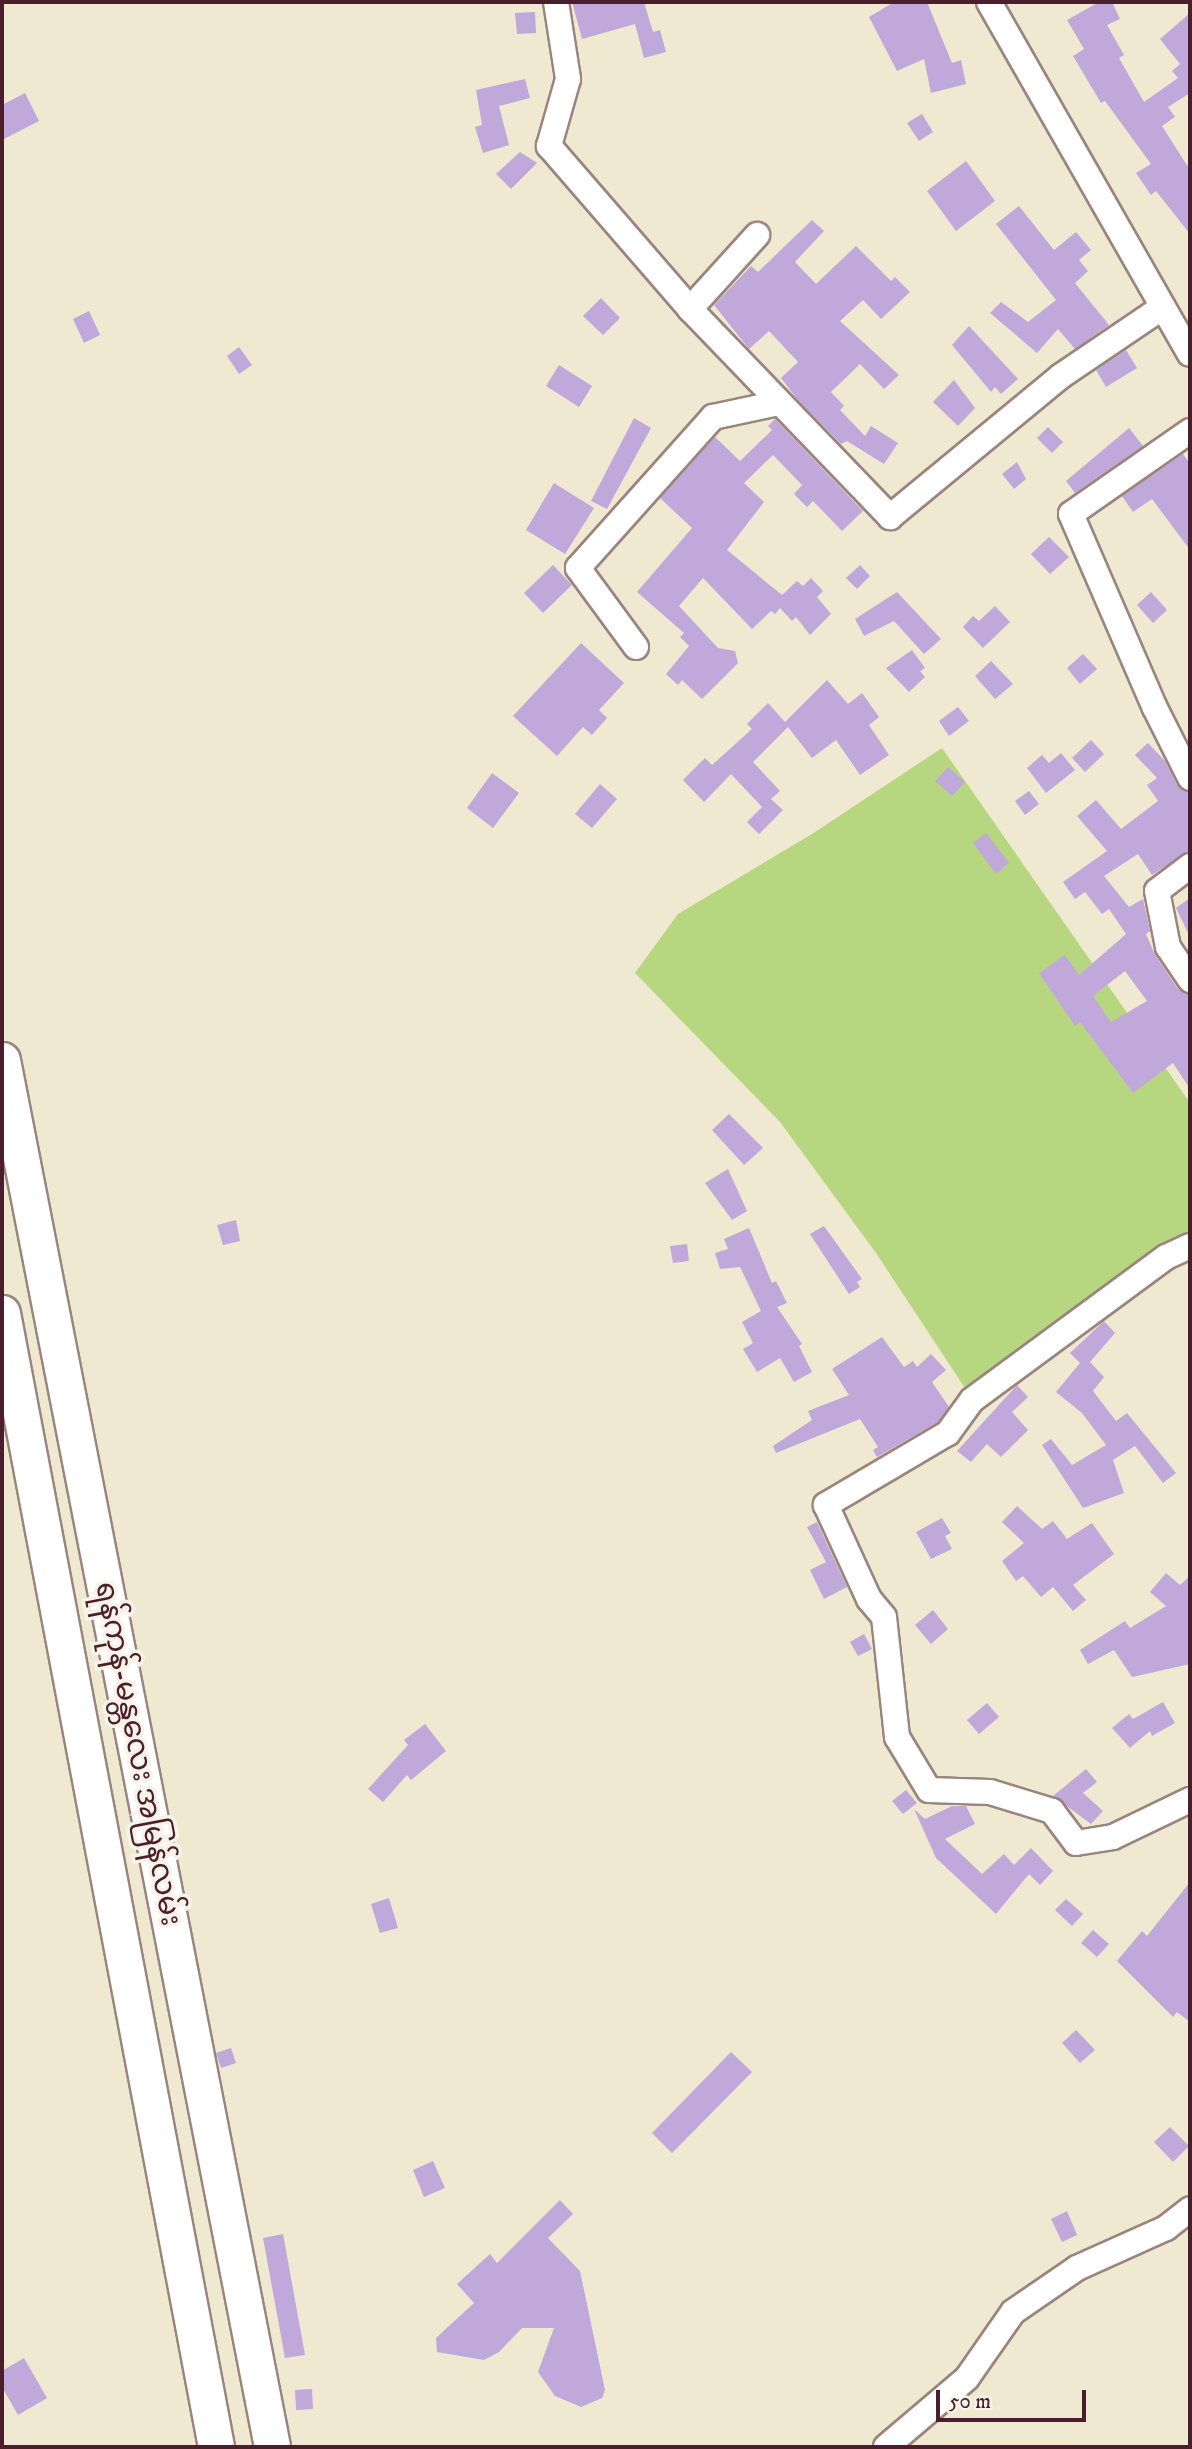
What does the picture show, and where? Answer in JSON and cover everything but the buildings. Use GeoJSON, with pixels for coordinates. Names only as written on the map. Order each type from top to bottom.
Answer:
{"type":"FeatureCollection","features":[{"type":"Feature","properties":{"kind":"highway","name":"ရန်ကုန်-မန္တလေး အမြန်လမ်း"},"geometry":{"type":"LineString","coordinates":[[2,1060],[272,2447]]}},
{"type":"Feature","properties":{"kind":"highway","name":"ရန်ကုန်-မန္တလေး အမြန်လမ်း"},"geometry":{"type":"LineString","coordinates":[[2,1312],[216,2447]]}},
{"type":"Feature","properties":{"kind":"street"},"geometry":{"type":"LineString","coordinates":[[555,2],[568,79],[549,146],[690,309],[890,517],[1060,376],[1163,307]]}},
{"type":"Feature","properties":{"kind":"street"},"geometry":{"type":"LineString","coordinates":[[989,2],[1190,354]]}},
{"type":"Feature","properties":{"kind":"street"},"geometry":{"type":"LineString","coordinates":[[690,309],[757,235]]}},
{"type":"Feature","properties":{"kind":"street"},"geometry":{"type":"LineString","coordinates":[[636,647],[578,568],[713,417],[779,403]]}},
{"type":"Feature","properties":{"kind":"street"},"geometry":{"type":"LineString","coordinates":[[1190,431],[1071,514],[1155,708],[1190,778]]}},
{"type":"Feature","properties":{"kind":"street"},"geometry":{"type":"LineString","coordinates":[[1190,866],[1157,891],[1168,947],[1190,980]]}},
{"type":"Feature","properties":{"kind":"street"},"geometry":{"type":"LineString","coordinates":[[1190,1246],[1166,1257],[972,1400],[948,1433],[826,1505],[869,1599],[884,1617],[897,1737],[929,1790],[990,1792],[1052,1811],[1076,1843],[1113,1837],[1190,1800]]}},
{"type":"Feature","properties":{"kind":"street"},"geometry":{"type":"LineString","coordinates":[[886,2447],[967,2378],[1013,2312],[1077,2268],[1166,2228],[1190,2209]]}},
{"type":"Feature","properties":{"kind":"green space"},"geometry":{"type":"Polygon","coordinates":[[[942,748],[1190,1103],[1190,1232],[967,1391],[876,1253],[780,1122],[635,973],[678,914],[812,834],[942,748]]]}}]}
